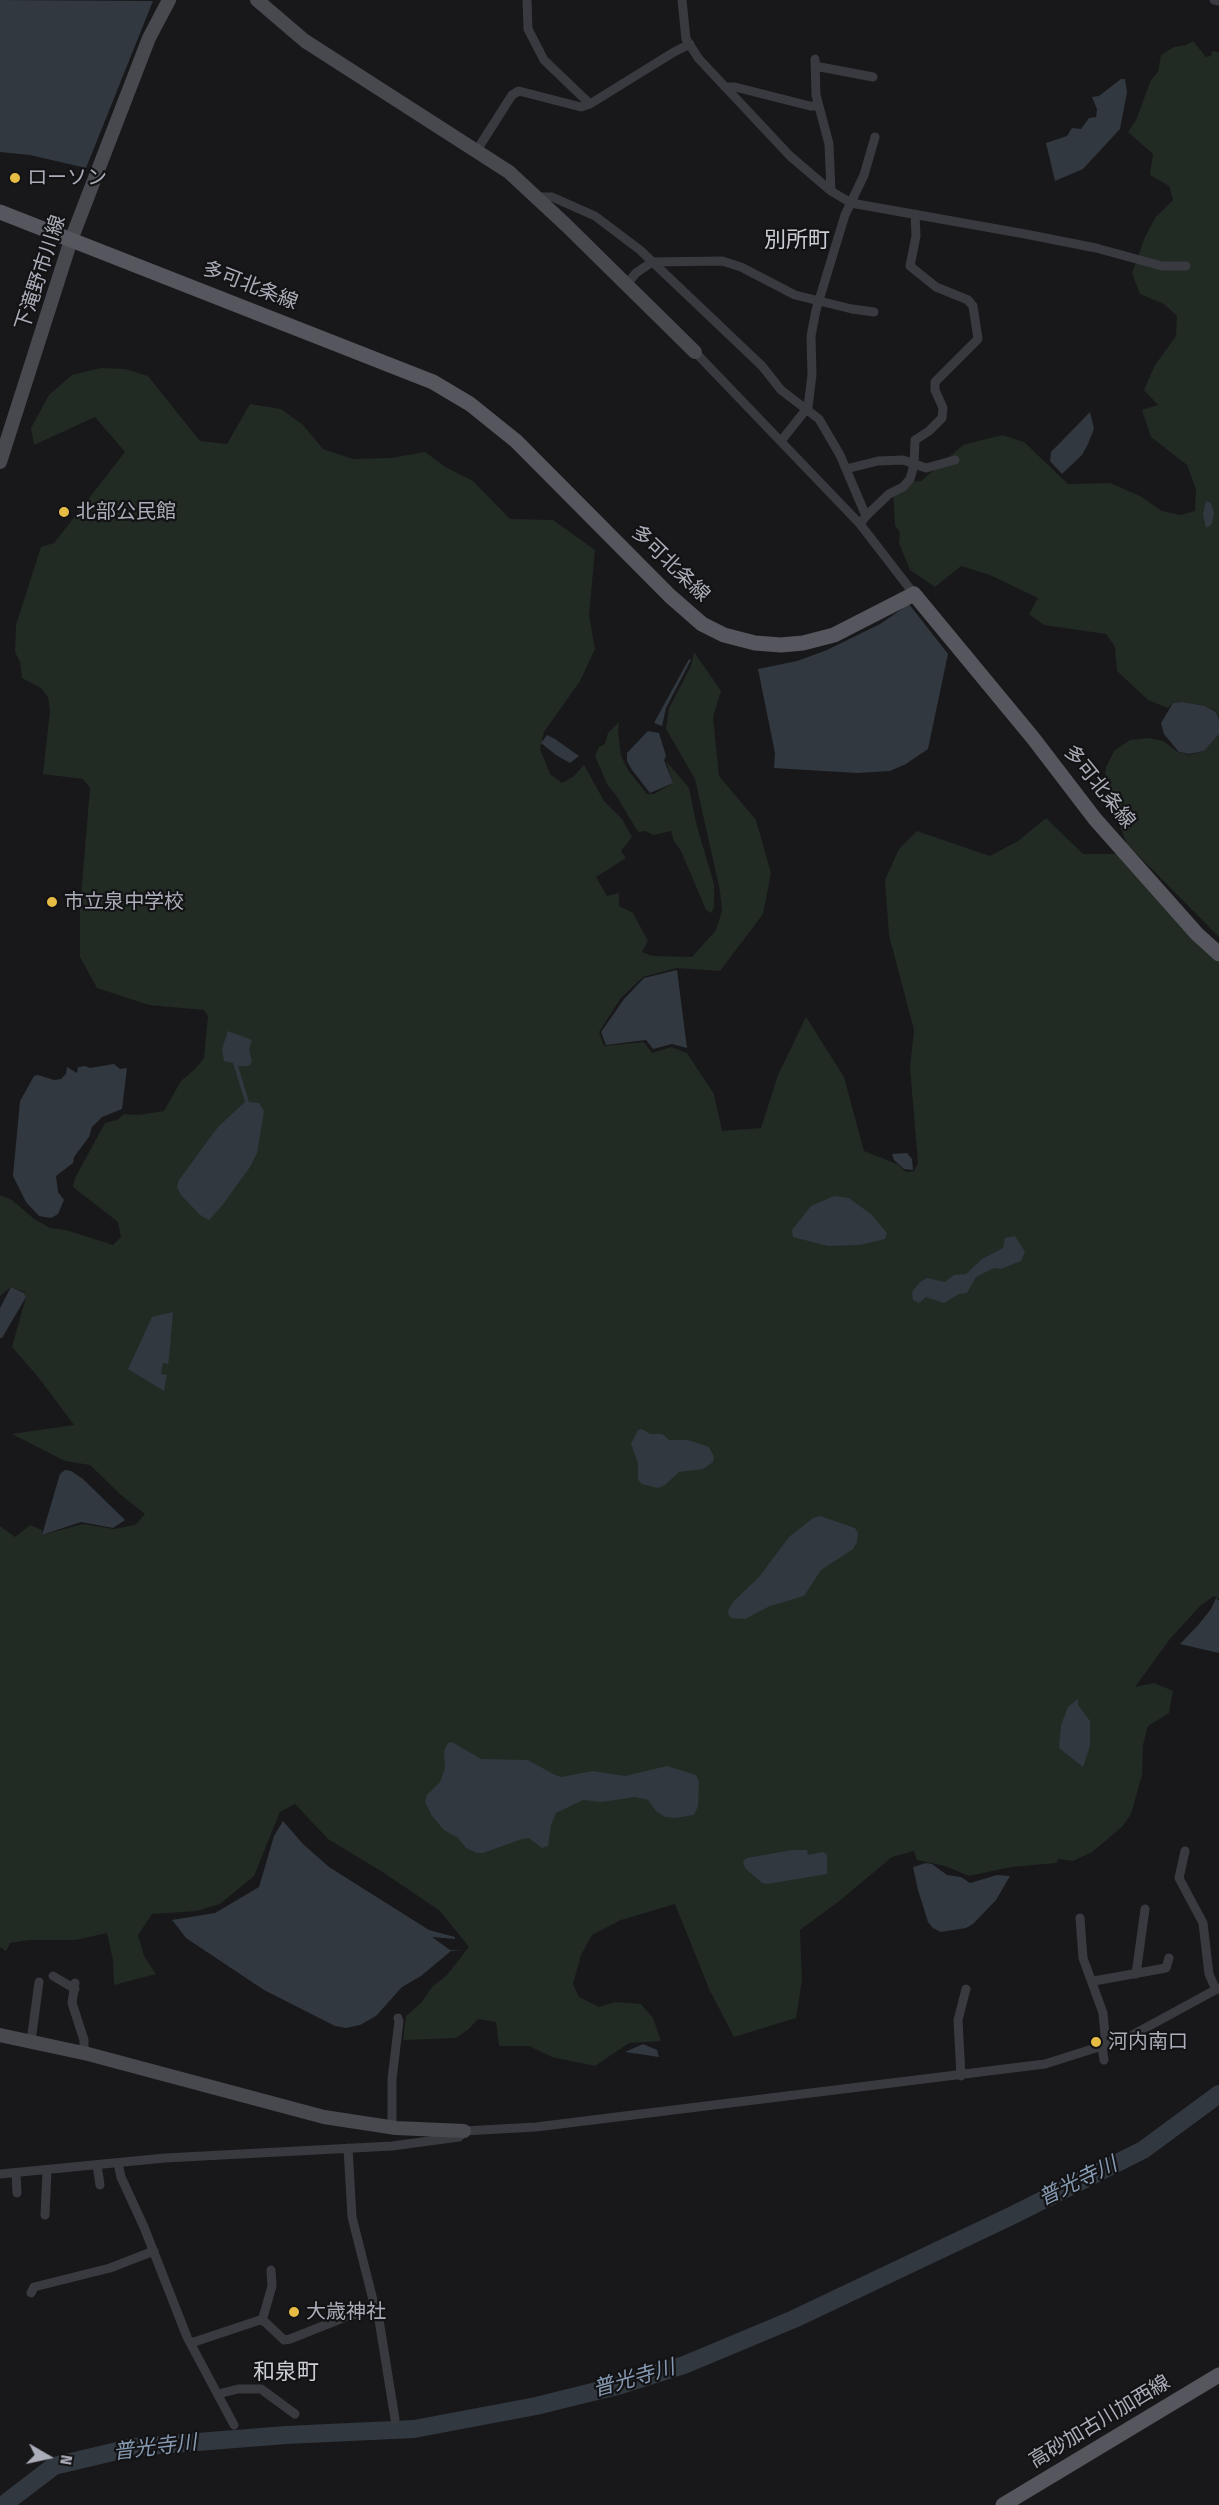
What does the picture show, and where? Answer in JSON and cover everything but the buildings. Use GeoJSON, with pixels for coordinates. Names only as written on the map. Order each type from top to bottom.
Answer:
{"type":"FeatureCollection","features":[{"type":"Feature","properties":{"kind":"main road","name":"多可北条線"},"geometry":{"type":"LineString","coordinates":[[0,212],[433,382],[470,405],[516,441],[670,596],[702,624],[724,635],[755,644],[803,643],[834,635],[914,594],[1033,738],[1095,819],[1197,934],[1219,954]]}},
{"type":"Feature","properties":{"kind":"main road","name":"高砂加古川加西線"},"geometry":{"type":"LineString","coordinates":[[1003,2505],[1219,2374]]}},
{"type":"Feature","properties":{"kind":"street","name":"下滝野市川線"},"geometry":{"type":"LineString","coordinates":[[0,462],[71,240],[149,38],[169,0]]}},
{"type":"Feature","properties":{"kind":"street"},"geometry":{"type":"LineString","coordinates":[[257,0],[305,41],[509,172],[695,352],[781,441],[863,520],[914,594]]}},
{"type":"Feature","properties":{"kind":"street"},"geometry":{"type":"LineString","coordinates":[[527,0],[528,29],[544,60],[590,104]]}},
{"type":"Feature","properties":{"kind":"street"},"geometry":{"type":"LineString","coordinates":[[682,0],[686,39],[699,59],[790,156],[831,191],[851,203],[1096,248],[1162,266],[1186,266]]}},
{"type":"Feature","properties":{"kind":"street"},"geometry":{"type":"LineString","coordinates":[[1214,0],[1219,1]]}},
{"type":"Feature","properties":{"kind":"street"},"geometry":{"type":"LineString","coordinates":[[477,150],[512,95],[519,91],[581,107],[590,104],[690,44]]}},
{"type":"Feature","properties":{"kind":"street"},"geometry":{"type":"LineString","coordinates":[[831,191],[829,144],[816,95],[815,62],[873,77]]}},
{"type":"Feature","properties":{"kind":"street"},"geometry":{"type":"LineString","coordinates":[[725,87],[735,87],[810,106],[819,106]]}},
{"type":"Feature","properties":{"kind":"street"},"geometry":{"type":"LineString","coordinates":[[781,441],[807,410],[812,375],[811,336],[820,299],[844,215],[864,176],[875,137]]}},
{"type":"Feature","properties":{"kind":"street"},"geometry":{"type":"LineString","coordinates":[[536,197],[552,197],[595,216],[652,262],[755,358],[781,390],[819,419],[846,469],[863,520]]}},
{"type":"Feature","properties":{"kind":"street"},"geometry":{"type":"LineString","coordinates":[[863,520],[889,494],[903,487],[910,479],[914,465],[915,440],[929,431],[942,418],[942,408],[935,390],[935,382],[978,339],[973,306],[968,300],[936,287],[910,266],[916,236],[915,214]]}},
{"type":"Feature","properties":{"kind":"street"},"geometry":{"type":"LineString","coordinates":[[626,285],[636,273],[652,262],[722,261],[741,267],[795,294],[852,309],[874,312]]}},
{"type":"Feature","properties":{"kind":"street"},"geometry":{"type":"LineString","coordinates":[[846,469],[878,461],[903,460],[926,468],[955,460]]}},
{"type":"Feature","properties":{"kind":"street"},"geometry":{"type":"LineString","coordinates":[[0,2035],[84,2053],[324,2117],[394,2128],[464,2130],[536,2127],[1045,2064],[1127,2038],[1217,1989],[1209,1974],[1203,1923],[1179,1878],[1185,1851]]}},
{"type":"Feature","properties":{"kind":"street"},"geometry":{"type":"LineString","coordinates":[[1136,1974],[1145,1909]]}},
{"type":"Feature","properties":{"kind":"street"},"geometry":{"type":"LineString","coordinates":[[1080,1918],[1085,1965],[1094,1981],[1103,2013],[1104,2060]]}},
{"type":"Feature","properties":{"kind":"street"},"geometry":{"type":"LineString","coordinates":[[1094,1981],[1167,1968],[1169,1958]]}},
{"type":"Feature","properties":{"kind":"street"},"geometry":{"type":"LineString","coordinates":[[53,1976],[75,1986],[72,2003],[84,2040],[84,2053]]}},
{"type":"Feature","properties":{"kind":"street"},"geometry":{"type":"LineString","coordinates":[[31,2041],[39,1982]]}},
{"type":"Feature","properties":{"kind":"street"},"geometry":{"type":"LineString","coordinates":[[961,2076],[958,2020],[966,1989]]}},
{"type":"Feature","properties":{"kind":"street"},"geometry":{"type":"LineString","coordinates":[[392,2145],[394,2128],[392,2079],[398,2018]]}},
{"type":"Feature","properties":{"kind":"street"},"geometry":{"type":"LineString","coordinates":[[0,2174],[187,2156],[392,2145],[459,2136],[464,2130]]}},
{"type":"Feature","properties":{"kind":"street"},"geometry":{"type":"LineString","coordinates":[[348,2148],[352,2217],[373,2300],[373,2310],[379,2320],[395,2419]]}},
{"type":"Feature","properties":{"kind":"street"},"geometry":{"type":"LineString","coordinates":[[118,2163],[121,2177],[191,2343],[234,2425]]}},
{"type":"Feature","properties":{"kind":"street"},"geometry":{"type":"LineString","coordinates":[[97,2165],[100,2186]]}},
{"type":"Feature","properties":{"kind":"street"},"geometry":{"type":"LineString","coordinates":[[45,2215],[47,2170]]}},
{"type":"Feature","properties":{"kind":"street"},"geometry":{"type":"LineString","coordinates":[[16,2173],[17,2193]]}},
{"type":"Feature","properties":{"kind":"street"},"geometry":{"type":"LineString","coordinates":[[31,2293],[34,2287],[110,2268],[154,2251]]}},
{"type":"Feature","properties":{"kind":"street"},"geometry":{"type":"LineString","coordinates":[[262,2321],[272,2286],[271,2270]]}},
{"type":"Feature","properties":{"kind":"street"},"geometry":{"type":"LineString","coordinates":[[262,2321],[284,2340],[348,2316],[373,2310]]}},
{"type":"Feature","properties":{"kind":"street"},"geometry":{"type":"LineString","coordinates":[[191,2343],[262,2321]]}},
{"type":"Feature","properties":{"kind":"street"},"geometry":{"type":"LineString","coordinates":[[218,2394],[238,2389],[261,2389],[295,2414]]}},
{"type":"Feature","properties":{"kind":"shaded area"},"geometry":{"type":"Polygon","coordinates":[[[0,0],[153,1],[86,168],[30,155],[0,152],[0,0]]]}},
{"type":"Feature","properties":{"kind":"shaded area"},"geometry":{"type":"Polygon","coordinates":[[[1193,41],[1206,57],[1211,56],[1212,51],[1219,52],[1219,719],[1216,711],[1205,706],[1182,702],[1173,703],[1168,708],[1148,700],[1117,671],[1115,647],[1106,634],[1044,625],[1029,614],[1038,598],[990,575],[961,566],[935,587],[910,570],[899,543],[900,533],[895,525],[893,493],[905,482],[921,481],[963,445],[1002,435],[1024,442],[1068,484],[1110,483],[1140,496],[1162,511],[1181,515],[1195,511],[1196,489],[1187,465],[1151,437],[1142,410],[1158,405],[1144,390],[1155,365],[1176,336],[1177,316],[1164,304],[1140,294],[1132,273],[1145,237],[1155,218],[1173,200],[1169,186],[1150,175],[1153,154],[1128,132],[1136,120],[1151,80],[1158,72],[1161,55],[1174,47],[1193,41]]]}},
{"type":"Feature","properties":{"kind":"shaded area"},"geometry":{"type":"Polygon","coordinates":[[[1121,79],[1125,79],[1127,92],[1120,129],[1083,169],[1055,181],[1046,143],[1067,136],[1072,128],[1081,129],[1089,118],[1096,117],[1097,109],[1092,97],[1099,96],[1121,79]]]}},
{"type":"Feature","properties":{"kind":"shaded area"},"geometry":{"type":"Polygon","coordinates":[[[101,368],[125,369],[148,376],[200,441],[227,444],[250,404],[281,409],[303,425],[323,449],[353,459],[391,458],[425,452],[447,468],[473,481],[510,519],[553,520],[595,550],[589,615],[595,649],[580,681],[544,732],[540,749],[550,774],[562,783],[574,776],[584,765],[604,801],[622,819],[632,837],[621,851],[626,858],[596,877],[607,896],[619,893],[619,906],[633,913],[648,941],[642,952],[653,956],[692,957],[716,930],[722,911],[720,891],[695,779],[666,729],[669,708],[691,666],[694,652],[721,691],[713,717],[719,776],[756,820],[771,873],[763,914],[720,971],[677,968],[643,977],[621,998],[599,1032],[604,1046],[644,1042],[652,1053],[671,1047],[687,1053],[714,1094],[722,1131],[761,1128],[778,1075],[806,1017],[844,1077],[864,1151],[897,1164],[906,1172],[914,1171],[918,1163],[910,1068],[914,1030],[889,935],[885,880],[899,849],[917,831],[990,856],[1018,841],[1046,818],[1083,854],[1118,854],[1194,938],[1219,962],[1219,1599],[1214,1596],[1200,1606],[1170,1639],[1135,1687],[1154,1683],[1173,1691],[1169,1713],[1148,1726],[1143,1745],[1142,1775],[1131,1814],[1122,1827],[1092,1852],[1073,1861],[1059,1859],[1056,1863],[1011,1867],[969,1876],[945,1866],[917,1860],[914,1851],[892,1857],[800,1930],[802,1980],[796,2018],[734,2037],[710,1991],[675,1904],[621,1920],[592,1935],[581,1955],[573,1984],[579,1997],[599,2007],[615,2002],[641,2004],[653,2018],[661,2041],[629,2043],[595,2066],[552,2057],[529,2046],[499,2046],[496,2022],[478,2019],[456,2038],[403,2040],[406,2016],[421,2003],[432,1987],[447,1975],[469,1947],[440,1911],[328,1839],[295,1804],[280,1812],[254,1876],[220,1904],[196,1911],[152,1914],[138,1935],[144,1956],[156,1974],[114,1985],[113,1960],[107,1933],[75,1940],[29,1940],[10,1943],[6,1951],[0,1947],[0,1526],[15,1537],[30,1525],[42,1530],[42,1535],[83,1524],[114,1529],[135,1525],[145,1514],[90,1465],[65,1461],[12,1434],[74,1425],[39,1378],[12,1347],[26,1297],[24,1292],[11,1287],[0,1296],[0,1195],[12,1200],[34,1219],[50,1228],[66,1230],[113,1245],[121,1237],[118,1222],[73,1187],[75,1178],[105,1123],[117,1120],[124,1114],[139,1115],[164,1111],[181,1081],[204,1058],[208,1016],[204,1010],[149,1005],[97,988],[80,957],[80,908],[90,788],[83,779],[43,774],[50,710],[48,697],[41,688],[22,678],[20,662],[15,652],[16,625],[41,547],[54,543],[125,452],[95,417],[34,445],[31,428],[49,395],[72,375],[101,368]]]}},
{"type":"Feature","properties":{"kind":"shaded area"},"geometry":{"type":"Polygon","coordinates":[[[1090,412],[1094,429],[1088,444],[1082,455],[1062,474],[1050,461],[1051,452],[1090,412]]]}},
{"type":"Feature","properties":{"kind":"shaded area"},"geometry":{"type":"Polygon","coordinates":[[[1206,501],[1211,503],[1214,513],[1212,524],[1206,528],[1203,514],[1206,501]]]}},
{"type":"Feature","properties":{"kind":"shaded area"},"geometry":{"type":"Polygon","coordinates":[[[909,604],[948,654],[928,749],[906,764],[890,771],[857,773],[774,768],[775,753],[758,669],[797,661],[827,650],[880,624],[909,604]]]}},
{"type":"Feature","properties":{"kind":"shaded area"},"geometry":{"type":"Polygon","coordinates":[[[689,659],[691,660],[666,708],[662,726],[654,723],[689,659]]]}},
{"type":"Feature","properties":{"kind":"shaded area"},"geometry":{"type":"Polygon","coordinates":[[[1182,702],[1205,706],[1216,712],[1219,720],[1219,734],[1204,751],[1189,754],[1179,752],[1164,734],[1161,723],[1173,703],[1182,702]]]}},
{"type":"Feature","properties":{"kind":"shaded area"},"geometry":{"type":"Polygon","coordinates":[[[619,722],[621,756],[628,770],[647,794],[654,794],[673,783],[666,761],[689,788],[696,823],[714,884],[714,907],[711,913],[706,910],[671,831],[654,835],[645,831],[638,832],[608,786],[595,756],[599,747],[605,744],[608,733],[619,722]]]}},
{"type":"Feature","properties":{"kind":"shaded area"},"geometry":{"type":"Polygon","coordinates":[[[648,731],[659,733],[666,756],[664,760],[673,783],[650,793],[627,761],[627,753],[648,731]]]}},
{"type":"Feature","properties":{"kind":"shaded area"},"geometry":{"type":"Polygon","coordinates":[[[1219,734],[1219,937],[1127,844],[1104,786],[1106,767],[1114,751],[1130,740],[1149,738],[1163,741],[1178,752],[1189,755],[1204,751],[1219,734]]]}},
{"type":"Feature","properties":{"kind":"shaded area"},"geometry":{"type":"Polygon","coordinates":[[[547,735],[579,756],[570,763],[556,755],[541,743],[547,735]]]}},
{"type":"Feature","properties":{"kind":"shaded area"},"geometry":{"type":"Polygon","coordinates":[[[677,970],[687,1048],[672,1044],[653,1049],[646,1040],[606,1045],[601,1032],[624,999],[644,978],[677,970]]]}},
{"type":"Feature","properties":{"kind":"shaded area"},"geometry":{"type":"Polygon","coordinates":[[[228,1031],[252,1040],[249,1049],[252,1062],[249,1066],[238,1066],[249,1102],[259,1103],[264,1111],[257,1153],[250,1167],[209,1220],[200,1215],[181,1195],[177,1187],[179,1180],[218,1127],[245,1102],[233,1063],[224,1061],[222,1049],[228,1031]]]}},
{"type":"Feature","properties":{"kind":"shaded area"},"geometry":{"type":"Polygon","coordinates":[[[114,1064],[120,1069],[127,1068],[122,1109],[102,1117],[92,1127],[89,1137],[74,1157],[73,1163],[56,1176],[58,1192],[64,1200],[58,1214],[51,1218],[39,1216],[26,1202],[13,1176],[20,1101],[34,1076],[61,1079],[66,1074],[67,1067],[77,1073],[78,1067],[90,1068],[114,1064]]]}},
{"type":"Feature","properties":{"kind":"shaded area"},"geometry":{"type":"Polygon","coordinates":[[[907,1153],[912,1159],[913,1170],[904,1169],[894,1160],[892,1154],[907,1153]]]}},
{"type":"Feature","properties":{"kind":"shaded area"},"geometry":{"type":"Polygon","coordinates":[[[834,1196],[849,1198],[872,1215],[887,1233],[885,1239],[860,1245],[828,1246],[793,1237],[792,1230],[811,1206],[834,1196]]]}},
{"type":"Feature","properties":{"kind":"shaded area"},"geometry":{"type":"Polygon","coordinates":[[[1015,1236],[1025,1252],[1021,1261],[1001,1269],[994,1268],[976,1277],[967,1293],[959,1294],[944,1303],[926,1297],[919,1303],[913,1300],[912,1292],[920,1282],[927,1278],[945,1282],[954,1275],[966,1274],[982,1259],[1003,1248],[1005,1238],[1015,1236]]]}},
{"type":"Feature","properties":{"kind":"shaded area"},"geometry":{"type":"Polygon","coordinates":[[[11,1287],[24,1293],[26,1297],[0,1338],[0,1308],[11,1287]]]}},
{"type":"Feature","properties":{"kind":"shaded area"},"geometry":{"type":"Polygon","coordinates":[[[173,1312],[169,1359],[168,1364],[163,1363],[161,1374],[167,1375],[164,1391],[128,1369],[152,1317],[173,1312]]]}},
{"type":"Feature","properties":{"kind":"shaded area"},"geometry":{"type":"Polygon","coordinates":[[[642,1429],[650,1434],[662,1434],[669,1440],[688,1440],[709,1447],[714,1457],[713,1462],[703,1469],[679,1472],[665,1485],[658,1488],[642,1484],[638,1480],[638,1463],[631,1444],[638,1430],[642,1429]]]}},
{"type":"Feature","properties":{"kind":"shaded area"},"geometry":{"type":"Polygon","coordinates":[[[65,1470],[83,1479],[125,1520],[113,1528],[81,1522],[42,1535],[60,1474],[65,1470]]]}},
{"type":"Feature","properties":{"kind":"shaded area"},"geometry":{"type":"Polygon","coordinates":[[[820,1516],[855,1528],[858,1533],[853,1549],[821,1570],[804,1596],[770,1606],[745,1619],[731,1618],[728,1614],[729,1608],[734,1601],[759,1577],[789,1537],[813,1518],[820,1516]]]}},
{"type":"Feature","properties":{"kind":"shaded area"},"geometry":{"type":"Polygon","coordinates":[[[1216,1598],[1219,1601],[1219,1653],[1180,1644],[1211,1609],[1216,1598]]]}},
{"type":"Feature","properties":{"kind":"shaded area"},"geometry":{"type":"Polygon","coordinates":[[[1078,1699],[1078,1705],[1090,1721],[1090,1746],[1083,1767],[1059,1748],[1061,1725],[1068,1707],[1078,1699]]]}},
{"type":"Feature","properties":{"kind":"shaded area"},"geometry":{"type":"Polygon","coordinates":[[[452,1742],[481,1759],[528,1760],[562,1777],[592,1771],[625,1776],[667,1766],[696,1775],[699,1782],[698,1806],[694,1815],[675,1818],[665,1817],[656,1811],[648,1800],[635,1797],[602,1802],[583,1800],[556,1813],[551,1825],[548,1846],[542,1848],[529,1838],[477,1853],[466,1848],[458,1838],[444,1830],[432,1816],[425,1802],[427,1795],[440,1782],[445,1768],[444,1751],[448,1743],[452,1742]]]}},
{"type":"Feature","properties":{"kind":"shaded area"},"geometry":{"type":"Polygon","coordinates":[[[283,1821],[303,1844],[329,1867],[429,1930],[455,1937],[455,1939],[432,1937],[450,1950],[462,1950],[451,1951],[421,1976],[402,1987],[376,2016],[360,2025],[346,2028],[335,2026],[264,1990],[186,1938],[172,1920],[215,1913],[259,1887],[274,1836],[283,1821]]]}},
{"type":"Feature","properties":{"kind":"shaded area"},"geometry":{"type":"Polygon","coordinates":[[[792,1850],[807,1850],[808,1855],[823,1852],[827,1855],[827,1874],[767,1884],[762,1883],[745,1868],[743,1861],[747,1858],[792,1850]]]}},
{"type":"Feature","properties":{"kind":"shaded area"},"geometry":{"type":"Polygon","coordinates":[[[926,1863],[932,1864],[947,1875],[961,1877],[970,1883],[997,1875],[1010,1876],[996,1900],[973,1924],[966,1928],[941,1932],[928,1922],[913,1867],[926,1863]]]}},
{"type":"Feature","properties":{"kind":"shaded area"},"geometry":{"type":"Polygon","coordinates":[[[643,2044],[657,2050],[659,2057],[625,2052],[643,2044]]]}},
{"type":"Feature","properties":{"kind":"waterway","name":"普光寺川"},"geometry":{"type":"LineString","coordinates":[[3,2505],[54,2466],[134,2447],[286,2435],[414,2429],[536,2406],[621,2385],[684,2365],[794,2319],[1011,2216],[1143,2150],[1219,2094]]}},
{"type":"Feature","properties":{"kind":"place","name":"ローソン"},"geometry":{"type":"Point","coordinates":[15,178]}},
{"type":"Feature","properties":{"kind":"place","name":"北部公民館"},"geometry":{"type":"Point","coordinates":[64,512]}},
{"type":"Feature","properties":{"kind":"place","name":"市立泉中学校"},"geometry":{"type":"Point","coordinates":[52,902]}},
{"type":"Feature","properties":{"kind":"place","name":"河内南口"},"geometry":{"type":"Point","coordinates":[1096,2042]}},
{"type":"Feature","properties":{"kind":"place","name":"大歳神社"},"geometry":{"type":"Point","coordinates":[294,2312]}},
{"type":"Feature","properties":{"kind":"district","name":"別所町"},"geometry":{"type":"Point","coordinates":[797,241]}},
{"type":"Feature","properties":{"kind":"district","name":"和泉町"},"geometry":{"type":"Point","coordinates":[286,2373]}}]}
